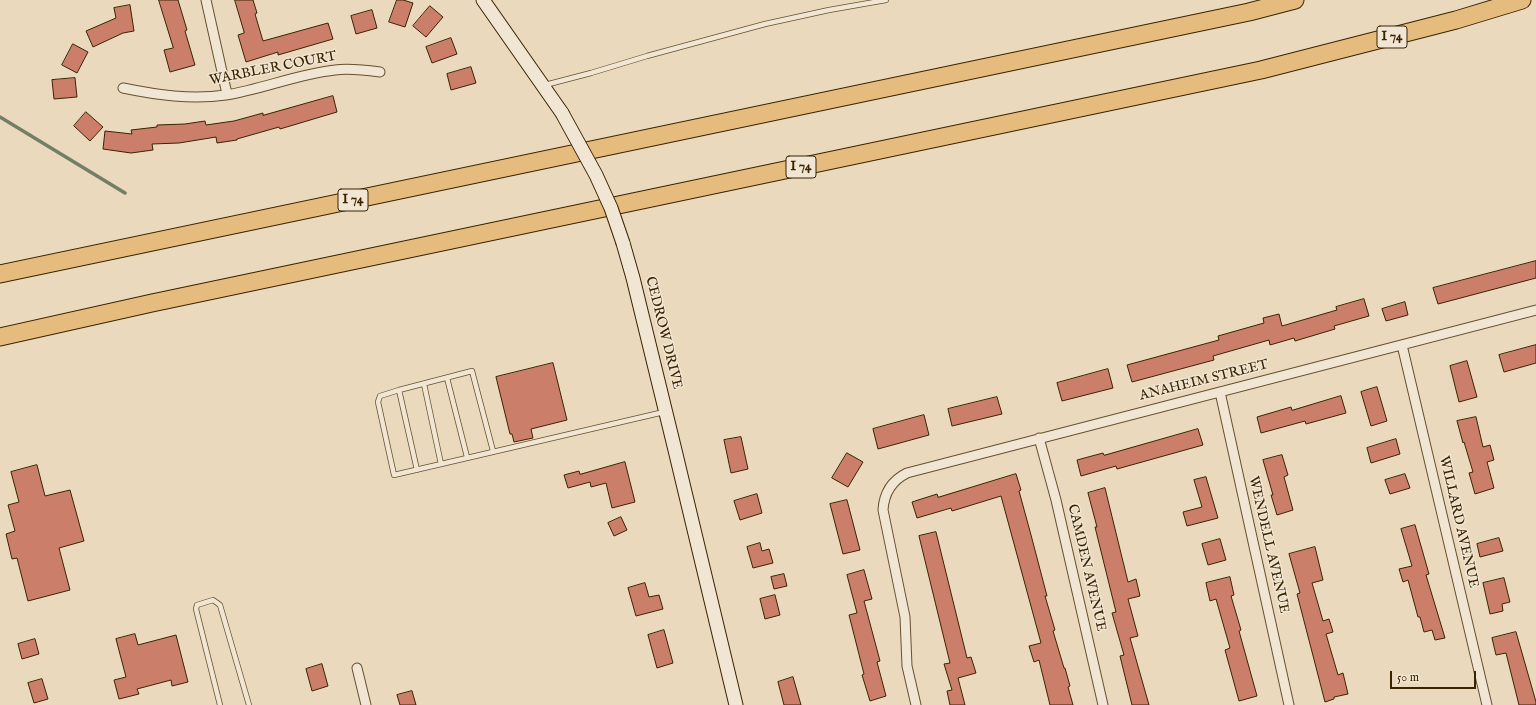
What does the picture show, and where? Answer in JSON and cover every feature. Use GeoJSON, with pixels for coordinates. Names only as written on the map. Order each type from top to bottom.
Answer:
{"type":"FeatureCollection","features":[{"type":"Feature","properties":{"kind":"highway","name":"I 74"},"geometry":{"type":"LineString","coordinates":[[0,274],[1249,12],[1295,0]]}},
{"type":"Feature","properties":{"kind":"highway","name":"I 74"},"geometry":{"type":"LineString","coordinates":[[0,337],[152,303],[1261,70],[1456,20],[1522,0]]}},
{"type":"Feature","properties":{"kind":"street"},"geometry":{"type":"LineString","coordinates":[[206,0],[227,94]]}},
{"type":"Feature","properties":{"kind":"street","name":"CEDROW DRIVE"},"geometry":{"type":"LineString","coordinates":[[483,0],[562,113],[596,175],[611,208],[633,278],[736,705]]}},
{"type":"Feature","properties":{"kind":"street","name":"WARBLER COURT"},"geometry":{"type":"LineString","coordinates":[[123,88],[171,96],[200,97],[227,94],[336,70],[380,72]]}},
{"type":"Feature","properties":{"kind":"street","name":"ANAHEIM STREET"},"geometry":{"type":"LineString","coordinates":[[916,705],[907,666],[905,617],[883,510],[887,491],[900,476],[1039,438],[1536,310]]}},
{"type":"Feature","properties":{"kind":"street","name":"WILLARD AVENUE"},"geometry":{"type":"LineString","coordinates":[[1402,345],[1487,705]]}},
{"type":"Feature","properties":{"kind":"street","name":"WENDELL AVENUE"},"geometry":{"type":"LineString","coordinates":[[1220,392],[1289,705]]}},
{"type":"Feature","properties":{"kind":"street","name":"CAMDEN AVENUE"},"geometry":{"type":"LineString","coordinates":[[1039,438],[1056,500],[1103,705]]}},
{"type":"Feature","properties":{"kind":"street"},"geometry":{"type":"LineString","coordinates":[[357,668],[366,705]]}},
{"type":"Feature","properties":{"kind":"lane"},"geometry":{"type":"LineString","coordinates":[[543,85],[765,24],[829,10],[886,0]]}},
{"type":"Feature","properties":{"kind":"lane"},"geometry":{"type":"LineString","coordinates":[[493,451],[472,372],[380,396],[378,402],[394,475],[666,412]]}},
{"type":"Feature","properties":{"kind":"lane"},"geometry":{"type":"LineString","coordinates":[[447,378],[467,457]]}},
{"type":"Feature","properties":{"kind":"lane"},"geometry":{"type":"LineString","coordinates":[[424,384],[441,464]]}},
{"type":"Feature","properties":{"kind":"lane"},"geometry":{"type":"LineString","coordinates":[[399,390],[417,470]]}},
{"type":"Feature","properties":{"kind":"lane"},"geometry":{"type":"LineString","coordinates":[[220,705],[196,609],[197,605],[213,600],[220,605],[249,705]]}},
{"type":"Feature","properties":{"kind":"building"},"geometry":{"type":"Polygon","coordinates":[[[159,0],[178,0],[195,65],[170,72],[164,50],[173,48],[159,0]]]}},
{"type":"Feature","properties":{"kind":"building"},"geometry":{"type":"Polygon","coordinates":[[[235,0],[253,0],[257,13],[255,14],[263,41],[328,23],[333,39],[278,55],[278,52],[246,62],[238,35],[244,33],[235,0]]]}},
{"type":"Feature","properties":{"kind":"building"},"geometry":{"type":"Polygon","coordinates":[[[397,0],[413,3],[405,27],[389,22],[397,0]]]}},
{"type":"Feature","properties":{"kind":"building"},"geometry":{"type":"Polygon","coordinates":[[[130,5],[134,31],[123,33],[93,47],[86,31],[116,18],[114,8],[130,5]]]}},
{"type":"Feature","properties":{"kind":"building"},"geometry":{"type":"Polygon","coordinates":[[[430,6],[443,17],[426,37],[413,26],[430,6]]]}},
{"type":"Feature","properties":{"kind":"building"},"geometry":{"type":"Polygon","coordinates":[[[372,10],[377,28],[356,34],[351,16],[372,10]]]}},
{"type":"Feature","properties":{"kind":"building"},"geometry":{"type":"Polygon","coordinates":[[[451,38],[457,54],[432,63],[426,47],[451,38]]]}},
{"type":"Feature","properties":{"kind":"building"},"geometry":{"type":"Polygon","coordinates":[[[73,44],[88,52],[77,73],[62,65],[73,44]]]}},
{"type":"Feature","properties":{"kind":"building"},"geometry":{"type":"Polygon","coordinates":[[[471,67],[476,83],[451,90],[447,74],[471,67]]]}},
{"type":"Feature","properties":{"kind":"building"},"geometry":{"type":"Polygon","coordinates":[[[75,78],[77,97],[54,99],[52,80],[75,78]]]}},
{"type":"Feature","properties":{"kind":"building"},"geometry":{"type":"Polygon","coordinates":[[[333,96],[337,112],[237,140],[217,143],[216,137],[179,143],[152,144],[153,150],[131,153],[103,149],[105,131],[132,134],[131,130],[157,127],[157,125],[185,124],[205,121],[206,125],[234,121],[263,113],[263,115],[333,96]]]}},
{"type":"Feature","properties":{"kind":"building"},"geometry":{"type":"Polygon","coordinates":[[[86,112],[103,127],[90,141],[74,126],[86,112]]]}},
{"type":"Feature","properties":{"kind":"building"},"geometry":{"type":"Polygon","coordinates":[[[1536,261],[1536,278],[1438,304],[1433,288],[1536,261]]]}},
{"type":"Feature","properties":{"kind":"building"},"geometry":{"type":"Polygon","coordinates":[[[1364,299],[1369,316],[1334,326],[1335,329],[1295,341],[1294,338],[1270,345],[1269,340],[1213,356],[1214,360],[1132,382],[1127,365],[1219,340],[1218,336],[1264,323],[1263,318],[1279,314],[1282,326],[1337,310],[1336,307],[1364,299]]]}},
{"type":"Feature","properties":{"kind":"building"},"geometry":{"type":"Polygon","coordinates":[[[1405,302],[1408,315],[1386,321],[1382,309],[1405,302]]]}},
{"type":"Feature","properties":{"kind":"building"},"geometry":{"type":"Polygon","coordinates":[[[1536,345],[1536,363],[1504,372],[1499,355],[1536,345]]]}},
{"type":"Feature","properties":{"kind":"building"},"geometry":{"type":"Polygon","coordinates":[[[1467,361],[1477,397],[1459,402],[1450,366],[1467,361]]]}},
{"type":"Feature","properties":{"kind":"building"},"geometry":{"type":"Polygon","coordinates":[[[553,363],[567,420],[531,429],[533,438],[514,442],[512,434],[510,434],[496,377],[553,363]]]}},
{"type":"Feature","properties":{"kind":"building"},"geometry":{"type":"Polygon","coordinates":[[[1108,369],[1113,388],[1062,401],[1057,383],[1108,369]]]}},
{"type":"Feature","properties":{"kind":"building"},"geometry":{"type":"Polygon","coordinates":[[[1377,387],[1387,421],[1371,426],[1361,392],[1377,387]]]}},
{"type":"Feature","properties":{"kind":"building"},"geometry":{"type":"Polygon","coordinates":[[[1341,396],[1346,413],[1306,424],[1305,421],[1261,433],[1257,417],[1291,407],[1292,410],[1341,396]]]}},
{"type":"Feature","properties":{"kind":"building"},"geometry":{"type":"Polygon","coordinates":[[[997,397],[1002,414],[952,426],[948,409],[997,397]]]}},
{"type":"Feature","properties":{"kind":"building"},"geometry":{"type":"Polygon","coordinates":[[[924,415],[929,435],[878,449],[873,429],[924,415]]]}},
{"type":"Feature","properties":{"kind":"building"},"geometry":{"type":"Polygon","coordinates":[[[1476,417],[1483,447],[1490,445],[1494,460],[1487,462],[1494,488],[1475,494],[1469,473],[1473,472],[1457,421],[1476,417]]]}},
{"type":"Feature","properties":{"kind":"building"},"geometry":{"type":"Polygon","coordinates":[[[1198,429],[1203,445],[1117,469],[1116,466],[1081,476],[1077,460],[1103,453],[1104,455],[1198,429]]]}},
{"type":"Feature","properties":{"kind":"building"},"geometry":{"type":"Polygon","coordinates":[[[741,437],[748,469],[731,473],[724,440],[741,437]]]}},
{"type":"Feature","properties":{"kind":"building"},"geometry":{"type":"Polygon","coordinates":[[[1396,439],[1400,454],[1371,463],[1367,448],[1396,439]]]}},
{"type":"Feature","properties":{"kind":"building"},"geometry":{"type":"Polygon","coordinates":[[[847,453],[863,462],[848,487],[832,478],[847,453]]]}},
{"type":"Feature","properties":{"kind":"building"},"geometry":{"type":"Polygon","coordinates":[[[1282,455],[1288,475],[1284,477],[1293,510],[1277,515],[1263,460],[1282,455]]]}},
{"type":"Feature","properties":{"kind":"building"},"geometry":{"type":"Polygon","coordinates":[[[625,462],[635,502],[612,508],[606,483],[591,487],[590,482],[568,488],[564,475],[579,471],[580,474],[625,462]]]}},
{"type":"Feature","properties":{"kind":"building"},"geometry":{"type":"Polygon","coordinates":[[[37,465],[45,496],[70,490],[84,541],[59,548],[70,590],[28,601],[17,558],[12,559],[6,534],[15,531],[8,505],[19,502],[11,472],[37,465]]]}},
{"type":"Feature","properties":{"kind":"building"},"geometry":{"type":"Polygon","coordinates":[[[1016,474],[1021,490],[1019,491],[1047,596],[1045,596],[1055,630],[1053,631],[1070,686],[1068,687],[1073,705],[1050,705],[1039,660],[1034,662],[1029,646],[1041,643],[1001,496],[952,511],[951,508],[917,518],[912,502],[937,494],[938,497],[1016,474]]]}},
{"type":"Feature","properties":{"kind":"building"},"geometry":{"type":"Polygon","coordinates":[[[1405,474],[1410,488],[1390,494],[1385,480],[1405,474]]]}},
{"type":"Feature","properties":{"kind":"building"},"geometry":{"type":"Polygon","coordinates":[[[1206,477],[1218,518],[1187,526],[1183,512],[1202,507],[1194,480],[1206,477]]]}},
{"type":"Feature","properties":{"kind":"building"},"geometry":{"type":"Polygon","coordinates":[[[1105,488],[1128,582],[1136,579],[1140,596],[1128,599],[1138,636],[1130,638],[1149,705],[1132,705],[1120,656],[1124,655],[1112,613],[1116,612],[1088,493],[1105,488]]]}},
{"type":"Feature","properties":{"kind":"building"},"geometry":{"type":"Polygon","coordinates":[[[757,494],[762,513],[740,520],[734,501],[757,494]]]}},
{"type":"Feature","properties":{"kind":"building"},"geometry":{"type":"Polygon","coordinates":[[[847,500],[860,550],[843,554],[830,504],[847,500]]]}},
{"type":"Feature","properties":{"kind":"building"},"geometry":{"type":"Polygon","coordinates":[[[621,517],[627,530],[614,536],[608,523],[621,517]]]}},
{"type":"Feature","properties":{"kind":"building"},"geometry":{"type":"Polygon","coordinates":[[[1415,525],[1429,574],[1426,575],[1445,638],[1435,640],[1432,630],[1424,632],[1420,617],[1418,617],[1408,580],[1403,582],[1399,569],[1412,566],[1401,529],[1415,525]]]}},
{"type":"Feature","properties":{"kind":"building"},"geometry":{"type":"Polygon","coordinates":[[[936,532],[967,658],[971,657],[976,673],[958,678],[965,705],[950,705],[947,691],[952,690],[944,664],[950,663],[919,536],[936,532]]]}},
{"type":"Feature","properties":{"kind":"building"},"geometry":{"type":"Polygon","coordinates":[[[1499,538],[1503,551],[1480,557],[1477,544],[1499,538]]]}},
{"type":"Feature","properties":{"kind":"building"},"geometry":{"type":"Polygon","coordinates":[[[1220,539],[1226,560],[1208,565],[1202,544],[1220,539]]]}},
{"type":"Feature","properties":{"kind":"building"},"geometry":{"type":"Polygon","coordinates":[[[760,543],[762,551],[769,549],[773,563],[753,568],[747,547],[760,543]]]}},
{"type":"Feature","properties":{"kind":"building"},"geometry":{"type":"Polygon","coordinates":[[[1315,547],[1323,580],[1312,583],[1323,621],[1329,619],[1333,632],[1326,634],[1338,675],[1343,673],[1348,694],[1334,697],[1334,699],[1325,702],[1297,594],[1300,593],[1289,554],[1315,547]]]}},
{"type":"Feature","properties":{"kind":"building"},"geometry":{"type":"Polygon","coordinates":[[[864,570],[872,599],[864,601],[880,661],[877,662],[886,696],[870,701],[862,675],[864,674],[849,615],[857,613],[847,575],[864,570]]]}},
{"type":"Feature","properties":{"kind":"building"},"geometry":{"type":"Polygon","coordinates":[[[784,574],[787,586],[774,589],[771,577],[784,574]]]}},
{"type":"Feature","properties":{"kind":"building"},"geometry":{"type":"Polygon","coordinates":[[[1230,577],[1234,595],[1231,596],[1257,696],[1239,701],[1225,650],[1230,648],[1216,599],[1210,601],[1206,583],[1230,577]]]}},
{"type":"Feature","properties":{"kind":"building"},"geometry":{"type":"Polygon","coordinates":[[[1504,578],[1510,602],[1502,604],[1503,611],[1490,614],[1483,583],[1504,578]]]}},
{"type":"Feature","properties":{"kind":"building"},"geometry":{"type":"Polygon","coordinates":[[[645,583],[649,597],[659,595],[663,609],[636,616],[628,588],[645,583]]]}},
{"type":"Feature","properties":{"kind":"building"},"geometry":{"type":"Polygon","coordinates":[[[775,595],[780,615],[765,619],[760,599],[775,595]]]}},
{"type":"Feature","properties":{"kind":"building"},"geometry":{"type":"Polygon","coordinates":[[[664,630],[673,663],[657,668],[648,635],[664,630]]]}},
{"type":"Feature","properties":{"kind":"building"},"geometry":{"type":"Polygon","coordinates":[[[1516,632],[1536,705],[1519,705],[1506,653],[1496,655],[1492,638],[1516,632]]]}},
{"type":"Feature","properties":{"kind":"building"},"geometry":{"type":"Polygon","coordinates":[[[135,634],[138,645],[176,635],[188,682],[172,686],[171,680],[137,689],[139,694],[119,699],[114,680],[126,677],[116,639],[135,634]]]}},
{"type":"Feature","properties":{"kind":"building"},"geometry":{"type":"Polygon","coordinates":[[[35,639],[39,654],[22,659],[18,644],[35,639]]]}},
{"type":"Feature","properties":{"kind":"building"},"geometry":{"type":"Polygon","coordinates":[[[322,664],[328,686],[312,691],[306,669],[322,664]]]}},
{"type":"Feature","properties":{"kind":"building"},"geometry":{"type":"Polygon","coordinates":[[[793,677],[801,705],[784,705],[778,682],[793,677]]]}},
{"type":"Feature","properties":{"kind":"building"},"geometry":{"type":"Polygon","coordinates":[[[42,679],[48,699],[34,703],[28,683],[42,679]]]}},
{"type":"Feature","properties":{"kind":"building"},"geometry":{"type":"Polygon","coordinates":[[[412,691],[416,705],[400,705],[397,695],[412,691]]]}},
{"type":"Feature","properties":{"kind":"waterway"},"geometry":{"type":"LineString","coordinates":[[0,117],[125,193]]}}]}
